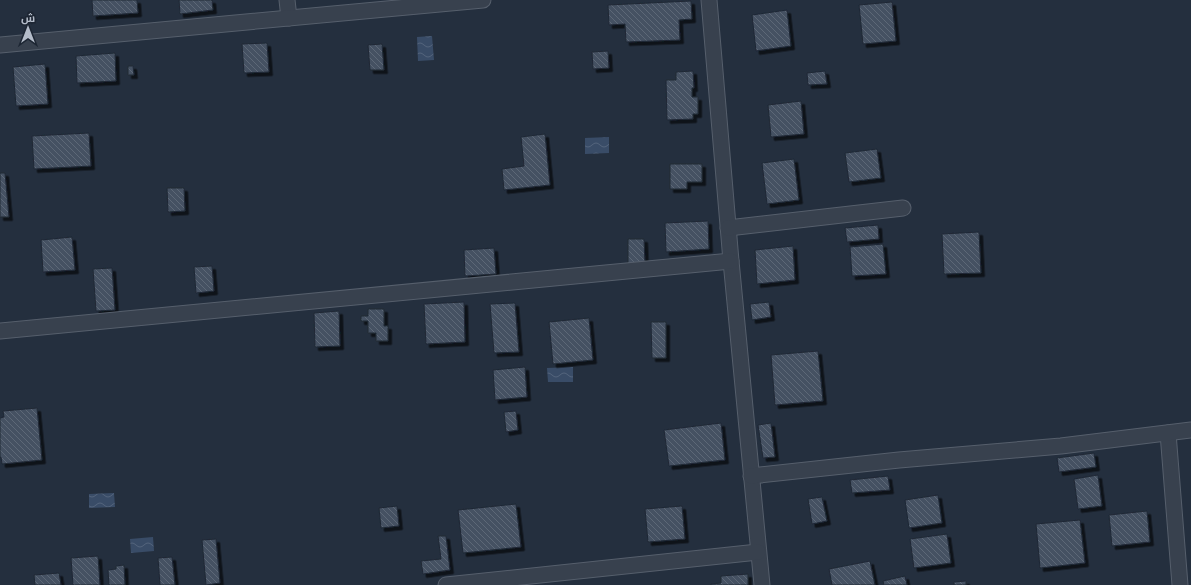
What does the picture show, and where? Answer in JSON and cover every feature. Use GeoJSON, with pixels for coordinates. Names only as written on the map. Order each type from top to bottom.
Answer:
{"type":"FeatureCollection","features":[{"type":"Feature","properties":{"kind":"street"},"geometry":{"type":"LineString","coordinates":[[287,0],[289,18]]}},
{"type":"Feature","properties":{"kind":"street"},"geometry":{"type":"LineString","coordinates":[[0,45],[483,0]]}},
{"type":"Feature","properties":{"kind":"street"},"geometry":{"type":"LineString","coordinates":[[709,0],[728,228],[762,585]]}},
{"type":"Feature","properties":{"kind":"street"},"geometry":{"type":"LineString","coordinates":[[728,228],[903,208]]}},
{"type":"Feature","properties":{"kind":"street"},"geometry":{"type":"LineString","coordinates":[[0,331],[731,261]]}},
{"type":"Feature","properties":{"kind":"street"},"geometry":{"type":"LineString","coordinates":[[751,476],[899,460],[1061,446],[1191,430]]}},
{"type":"Feature","properties":{"kind":"street"},"geometry":{"type":"LineString","coordinates":[[1168,433],[1181,585],[1191,584]]}},
{"type":"Feature","properties":{"kind":"street"},"geometry":{"type":"LineString","coordinates":[[446,585],[758,552]]}},
{"type":"Feature","properties":{"kind":"water"},"geometry":{"type":"Polygon","coordinates":[[[432,36],[434,60],[418,61],[417,37],[432,36]]]}},
{"type":"Feature","properties":{"kind":"water"},"geometry":{"type":"Polygon","coordinates":[[[609,137],[609,153],[585,154],[585,138],[609,137]]]}},
{"type":"Feature","properties":{"kind":"water"},"geometry":{"type":"Polygon","coordinates":[[[573,367],[573,382],[548,382],[547,368],[573,367]]]}},
{"type":"Feature","properties":{"kind":"water"},"geometry":{"type":"Polygon","coordinates":[[[114,493],[115,507],[89,508],[89,494],[114,493]]]}},
{"type":"Feature","properties":{"kind":"water"},"geometry":{"type":"Polygon","coordinates":[[[153,537],[154,551],[131,553],[130,539],[153,537]]]}},
{"type":"Feature","properties":{"kind":"building"},"geometry":{"type":"Polygon","coordinates":[[[92,0],[137,0],[138,13],[93,16],[92,0]]]}},
{"type":"Feature","properties":{"kind":"building"},"geometry":{"type":"Polygon","coordinates":[[[179,0],[212,0],[213,10],[180,14],[179,0]]]}},
{"type":"Feature","properties":{"kind":"building"},"geometry":{"type":"Polygon","coordinates":[[[691,1],[692,19],[679,20],[680,40],[626,42],[625,24],[609,25],[608,5],[691,1]]]}},
{"type":"Feature","properties":{"kind":"building"},"geometry":{"type":"Polygon","coordinates":[[[892,2],[896,41],[863,44],[859,5],[892,2]]]}},
{"type":"Feature","properties":{"kind":"building"},"geometry":{"type":"Polygon","coordinates":[[[787,10],[791,46],[756,51],[752,15],[787,10]]]}},
{"type":"Feature","properties":{"kind":"building"},"geometry":{"type":"Polygon","coordinates":[[[267,43],[269,72],[244,73],[242,44],[267,43]]]}},
{"type":"Feature","properties":{"kind":"building"},"geometry":{"type":"Polygon","coordinates":[[[382,44],[384,70],[370,70],[368,45],[382,44]]]}},
{"type":"Feature","properties":{"kind":"building"},"geometry":{"type":"Polygon","coordinates":[[[608,51],[609,68],[593,69],[592,52],[608,51]]]}},
{"type":"Feature","properties":{"kind":"building"},"geometry":{"type":"Polygon","coordinates":[[[115,53],[116,81],[77,83],[76,56],[115,53]]]}},
{"type":"Feature","properties":{"kind":"building"},"geometry":{"type":"Polygon","coordinates":[[[45,64],[48,104],[16,106],[13,67],[45,64]]]}},
{"type":"Feature","properties":{"kind":"building"},"geometry":{"type":"Polygon","coordinates":[[[128,66],[133,66],[134,75],[128,75],[128,66]]]}},
{"type":"Feature","properties":{"kind":"building"},"geometry":{"type":"Polygon","coordinates":[[[693,71],[694,88],[692,88],[692,97],[698,97],[698,114],[693,114],[693,119],[667,120],[666,80],[676,80],[676,72],[693,71]]]}},
{"type":"Feature","properties":{"kind":"building"},"geometry":{"type":"Polygon","coordinates":[[[825,71],[827,84],[808,85],[807,73],[825,71]]]}},
{"type":"Feature","properties":{"kind":"building"},"geometry":{"type":"Polygon","coordinates":[[[801,101],[804,134],[771,137],[768,105],[801,101]]]}},
{"type":"Feature","properties":{"kind":"building"},"geometry":{"type":"Polygon","coordinates":[[[89,133],[91,166],[34,169],[32,136],[89,133]]]}},
{"type":"Feature","properties":{"kind":"building"},"geometry":{"type":"Polygon","coordinates":[[[545,134],[550,185],[504,190],[502,169],[524,166],[521,137],[545,134]]]}},
{"type":"Feature","properties":{"kind":"building"},"geometry":{"type":"Polygon","coordinates":[[[877,149],[881,178],[849,182],[845,153],[877,149]]]}},
{"type":"Feature","properties":{"kind":"building"},"geometry":{"type":"Polygon","coordinates":[[[794,159],[799,200],[767,204],[762,163],[794,159]]]}},
{"type":"Feature","properties":{"kind":"building"},"geometry":{"type":"Polygon","coordinates":[[[670,164],[702,164],[702,182],[687,182],[687,189],[670,189],[670,164]]]}},
{"type":"Feature","properties":{"kind":"building"},"geometry":{"type":"Polygon","coordinates":[[[0,173],[5,173],[9,217],[0,217],[0,173]]]}},
{"type":"Feature","properties":{"kind":"building"},"geometry":{"type":"Polygon","coordinates":[[[167,188],[184,188],[185,211],[168,212],[167,188]]]}},
{"type":"Feature","properties":{"kind":"building"},"geometry":{"type":"Polygon","coordinates":[[[708,221],[709,249],[666,252],[665,223],[708,221]]]}},
{"type":"Feature","properties":{"kind":"building"},"geometry":{"type":"Polygon","coordinates":[[[878,225],[879,239],[847,242],[845,228],[878,225]]]}},
{"type":"Feature","properties":{"kind":"building"},"geometry":{"type":"Polygon","coordinates":[[[979,232],[981,273],[944,274],[942,234],[979,232]]]}},
{"type":"Feature","properties":{"kind":"building"},"geometry":{"type":"Polygon","coordinates":[[[72,237],[75,270],[43,272],[41,240],[72,237]]]}},
{"type":"Feature","properties":{"kind":"building"},"geometry":{"type":"Polygon","coordinates":[[[628,239],[644,239],[645,264],[628,264],[628,239]]]}},
{"type":"Feature","properties":{"kind":"building"},"geometry":{"type":"Polygon","coordinates":[[[883,244],[886,274],[852,276],[850,247],[883,244]]]}},
{"type":"Feature","properties":{"kind":"building"},"geometry":{"type":"Polygon","coordinates":[[[793,246],[795,280],[757,284],[755,250],[793,246]]]}},
{"type":"Feature","properties":{"kind":"building"},"geometry":{"type":"Polygon","coordinates":[[[494,248],[496,274],[465,276],[464,250],[494,248]]]}},
{"type":"Feature","properties":{"kind":"building"},"geometry":{"type":"Polygon","coordinates":[[[212,266],[214,291],[196,293],[194,267],[212,266]]]}},
{"type":"Feature","properties":{"kind":"building"},"geometry":{"type":"Polygon","coordinates":[[[112,268],[115,310],[96,311],[93,269],[112,268]]]}},
{"type":"Feature","properties":{"kind":"building"},"geometry":{"type":"Polygon","coordinates":[[[464,302],[465,342],[426,344],[424,304],[464,302]]]}},
{"type":"Feature","properties":{"kind":"building"},"geometry":{"type":"Polygon","coordinates":[[[769,302],[771,317],[752,320],[750,304],[769,302]]]}},
{"type":"Feature","properties":{"kind":"building"},"geometry":{"type":"Polygon","coordinates":[[[515,303],[519,352],[494,353],[490,304],[515,303]]]}},
{"type":"Feature","properties":{"kind":"building"},"geometry":{"type":"Polygon","coordinates":[[[368,309],[384,309],[384,326],[388,326],[388,341],[376,341],[376,333],[368,333],[368,321],[361,321],[361,316],[368,316],[368,309]]]}},
{"type":"Feature","properties":{"kind":"building"},"geometry":{"type":"Polygon","coordinates":[[[339,311],[340,346],[315,347],[314,313],[339,311]]]}},
{"type":"Feature","properties":{"kind":"building"},"geometry":{"type":"Polygon","coordinates":[[[589,318],[593,360],[553,364],[549,322],[589,318]]]}},
{"type":"Feature","properties":{"kind":"building"},"geometry":{"type":"Polygon","coordinates":[[[651,322],[666,322],[666,358],[652,358],[651,322]]]}},
{"type":"Feature","properties":{"kind":"building"},"geometry":{"type":"Polygon","coordinates":[[[818,351],[823,401],[775,405],[771,355],[818,351]]]}},
{"type":"Feature","properties":{"kind":"building"},"geometry":{"type":"Polygon","coordinates":[[[525,367],[527,397],[495,400],[493,370],[525,367]]]}},
{"type":"Feature","properties":{"kind":"building"},"geometry":{"type":"Polygon","coordinates":[[[37,408],[42,460],[2,464],[0,457],[0,418],[4,417],[3,411],[37,408]]]}},
{"type":"Feature","properties":{"kind":"building"},"geometry":{"type":"Polygon","coordinates":[[[516,411],[518,430],[506,432],[504,412],[516,411]]]}},
{"type":"Feature","properties":{"kind":"building"},"geometry":{"type":"Polygon","coordinates":[[[721,423],[725,460],[669,466],[664,430],[721,423]]]}},
{"type":"Feature","properties":{"kind":"building"},"geometry":{"type":"Polygon","coordinates":[[[771,423],[775,457],[763,458],[758,425],[771,423]]]}},
{"type":"Feature","properties":{"kind":"building"},"geometry":{"type":"Polygon","coordinates":[[[1094,453],[1096,467],[1059,472],[1057,458],[1094,453]]]}},
{"type":"Feature","properties":{"kind":"building"},"geometry":{"type":"Polygon","coordinates":[[[1098,475],[1102,506],[1078,509],[1074,479],[1098,475]]]}},
{"type":"Feature","properties":{"kind":"building"},"geometry":{"type":"Polygon","coordinates":[[[888,476],[890,490],[852,493],[850,480],[888,476]]]}},
{"type":"Feature","properties":{"kind":"building"},"geometry":{"type":"Polygon","coordinates":[[[938,495],[942,523],[909,528],[905,500],[938,495]]]}},
{"type":"Feature","properties":{"kind":"building"},"geometry":{"type":"Polygon","coordinates":[[[822,497],[827,521],[812,524],[808,499],[822,497]]]}},
{"type":"Feature","properties":{"kind":"building"},"geometry":{"type":"Polygon","coordinates":[[[516,504],[521,547],[463,553],[458,510],[516,504]]]}},
{"type":"Feature","properties":{"kind":"building"},"geometry":{"type":"Polygon","coordinates":[[[397,506],[399,526],[381,528],[379,508],[397,506]]]}},
{"type":"Feature","properties":{"kind":"building"},"geometry":{"type":"Polygon","coordinates":[[[682,506],[685,539],[648,542],[645,509],[682,506]]]}},
{"type":"Feature","properties":{"kind":"building"},"geometry":{"type":"Polygon","coordinates":[[[1147,511],[1150,542],[1112,546],[1109,515],[1147,511]]]}},
{"type":"Feature","properties":{"kind":"building"},"geometry":{"type":"Polygon","coordinates":[[[1080,520],[1085,563],[1040,568],[1036,524],[1080,520]]]}},
{"type":"Feature","properties":{"kind":"building"},"geometry":{"type":"Polygon","coordinates":[[[947,534],[951,563],[914,568],[910,539],[947,534]]]}},
{"type":"Feature","properties":{"kind":"building"},"geometry":{"type":"Polygon","coordinates":[[[438,536],[446,536],[450,570],[423,574],[421,561],[441,559],[438,536]]]}},
{"type":"Feature","properties":{"kind":"building"},"geometry":{"type":"Polygon","coordinates":[[[216,539],[220,583],[206,585],[202,540],[216,539]]]}},
{"type":"Feature","properties":{"kind":"building"},"geometry":{"type":"Polygon","coordinates":[[[98,556],[100,585],[73,585],[71,558],[98,556]]]}},
{"type":"Feature","properties":{"kind":"building"},"geometry":{"type":"Polygon","coordinates":[[[172,557],[175,585],[160,585],[158,558],[172,557]]]}},
{"type":"Feature","properties":{"kind":"building"},"geometry":{"type":"Polygon","coordinates":[[[870,561],[875,585],[832,585],[829,569],[870,561]]]}},
{"type":"Feature","properties":{"kind":"building"},"geometry":{"type":"Polygon","coordinates":[[[124,565],[125,585],[109,585],[108,570],[116,569],[116,566],[124,565]]]}},
{"type":"Feature","properties":{"kind":"building"},"geometry":{"type":"Polygon","coordinates":[[[59,573],[61,585],[35,585],[34,575],[59,573]]]}},
{"type":"Feature","properties":{"kind":"building"},"geometry":{"type":"Polygon","coordinates":[[[748,574],[748,585],[711,585],[721,583],[721,576],[748,574]]]}},
{"type":"Feature","properties":{"kind":"building"},"geometry":{"type":"Polygon","coordinates":[[[905,576],[907,585],[884,585],[883,581],[905,576]]]}},
{"type":"Feature","properties":{"kind":"building"},"geometry":{"type":"Polygon","coordinates":[[[966,581],[966,585],[954,585],[954,582],[966,581]]]}}]}
